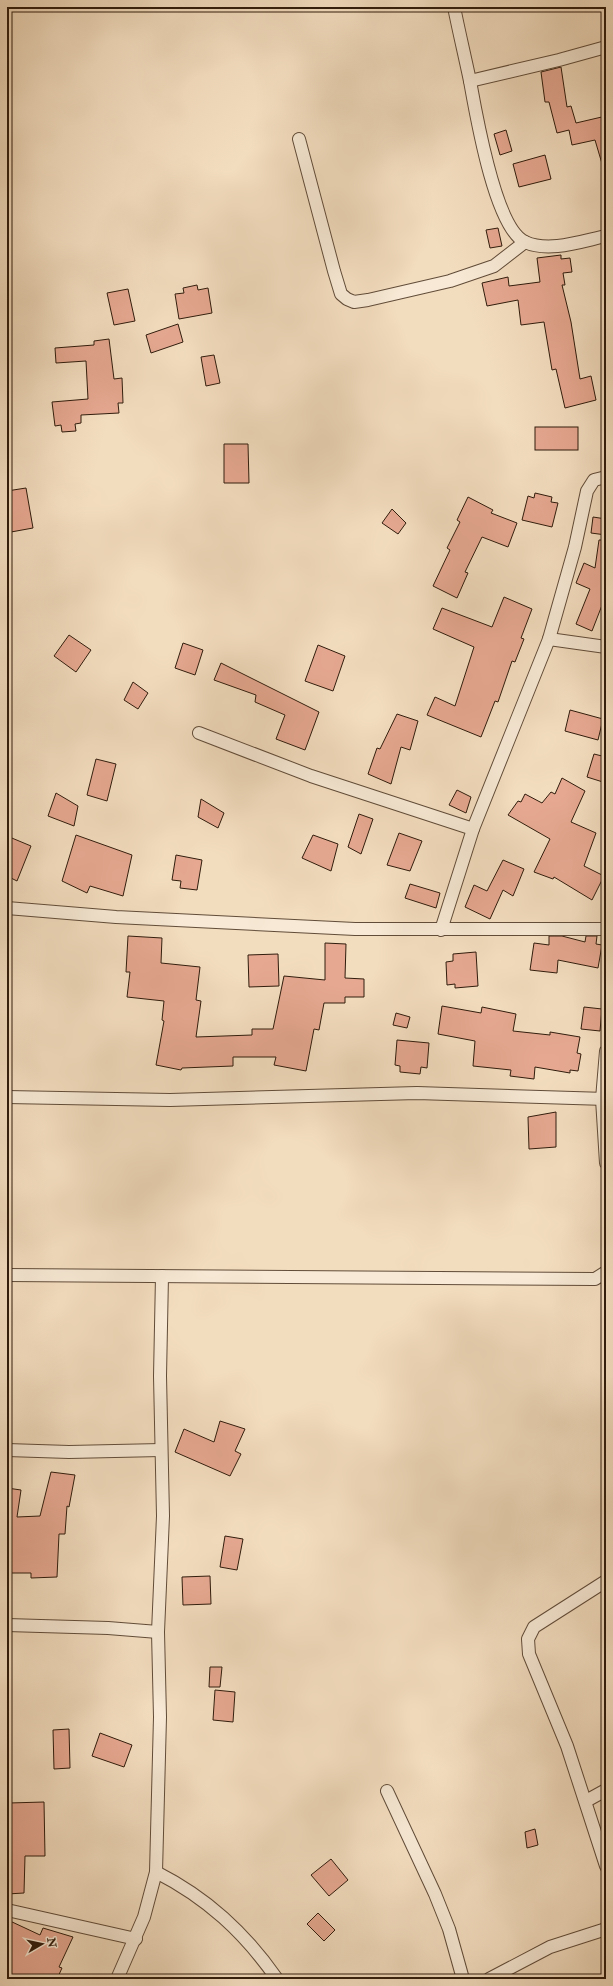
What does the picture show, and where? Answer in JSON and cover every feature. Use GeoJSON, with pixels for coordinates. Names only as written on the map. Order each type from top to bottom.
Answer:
{"type":"FeatureCollection","features":[{"type":"Feature","properties":{"kind":"street"},"geometry":{"type":"LineString","coordinates":[[454,7],[470,81],[477,129],[486,165],[504,213],[515,234],[525,242],[539,246],[553,246],[606,236]]}},
{"type":"Feature","properties":{"kind":"street"},"geometry":{"type":"LineString","coordinates":[[470,81],[559,60],[606,47]]}},
{"type":"Feature","properties":{"kind":"street"},"geometry":{"type":"LineString","coordinates":[[299,139],[334,271],[341,294],[347,299],[354,302],[368,300],[450,281],[494,266],[525,242]]}},
{"type":"Feature","properties":{"kind":"street"},"geometry":{"type":"LineString","coordinates":[[441,930],[473,829],[549,639],[575,547],[587,491],[594,480],[606,477]]}},
{"type":"Feature","properties":{"kind":"street"},"geometry":{"type":"LineString","coordinates":[[549,639],[606,647]]}},
{"type":"Feature","properties":{"kind":"street"},"geometry":{"type":"LineString","coordinates":[[199,733],[311,776],[473,829]]}},
{"type":"Feature","properties":{"kind":"street"},"geometry":{"type":"LineString","coordinates":[[7,908],[154,919],[355,929],[606,929]]}},
{"type":"Feature","properties":{"kind":"street"},"geometry":{"type":"LineString","coordinates":[[606,1051],[604,1099],[606,1163]]}},
{"type":"Feature","properties":{"kind":"street"},"geometry":{"type":"LineString","coordinates":[[7,1097],[170,1100],[417,1094],[604,1099]]}},
{"type":"Feature","properties":{"kind":"street"},"geometry":{"type":"LineString","coordinates":[[7,1275],[595,1279],[606,1272]]}},
{"type":"Feature","properties":{"kind":"street"},"geometry":{"type":"LineString","coordinates":[[117,1979],[136,1938],[144,1916],[156,1872],[160,1724],[158,1632],[162,1531],[160,1317],[162,1276]]}},
{"type":"Feature","properties":{"kind":"street"},"geometry":{"type":"LineString","coordinates":[[7,1450],[69,1452],[161,1450]]}},
{"type":"Feature","properties":{"kind":"street"},"geometry":{"type":"LineString","coordinates":[[606,1581],[534,1627],[528,1639],[529,1654],[567,1746],[606,1866]]}},
{"type":"Feature","properties":{"kind":"street"},"geometry":{"type":"LineString","coordinates":[[7,1625],[108,1628],[158,1632]]}},
{"type":"Feature","properties":{"kind":"street"},"geometry":{"type":"LineString","coordinates":[[586,1801],[606,1790]]}},
{"type":"Feature","properties":{"kind":"street"},"geometry":{"type":"LineString","coordinates":[[387,1791],[438,1900],[449,1929],[463,1979]]}},
{"type":"Feature","properties":{"kind":"street"},"geometry":{"type":"LineString","coordinates":[[156,1872],[201,1898],[224,1917],[260,1956],[277,1979]]}},
{"type":"Feature","properties":{"kind":"street"},"geometry":{"type":"LineString","coordinates":[[7,1910],[136,1938]]}},
{"type":"Feature","properties":{"kind":"street"},"geometry":{"type":"LineString","coordinates":[[489,1979],[550,1947],[606,1929]]}},
{"type":"Feature","properties":{"kind":"building"},"geometry":{"type":"Polygon","coordinates":[[[561,67],[567,107],[571,106],[576,123],[606,116],[606,166],[603,167],[595,140],[572,145],[569,130],[557,133],[549,102],[545,102],[541,72],[561,67]]]}},
{"type":"Feature","properties":{"kind":"building"},"geometry":{"type":"Polygon","coordinates":[[[506,130],[512,151],[500,155],[494,134],[506,130]]]}},
{"type":"Feature","properties":{"kind":"building"},"geometry":{"type":"Polygon","coordinates":[[[545,155],[551,179],[519,187],[513,164],[545,155]]]}},
{"type":"Feature","properties":{"kind":"building"},"geometry":{"type":"Polygon","coordinates":[[[498,228],[502,246],[490,248],[486,230],[498,228]]]}},
{"type":"Feature","properties":{"kind":"building"},"geometry":{"type":"Polygon","coordinates":[[[561,255],[561,259],[570,258],[572,272],[563,273],[565,285],[562,285],[571,322],[580,379],[591,376],[596,400],[565,408],[556,369],[552,370],[544,322],[521,325],[518,300],[487,306],[482,283],[508,277],[509,286],[540,282],[537,258],[561,255]]]}},
{"type":"Feature","properties":{"kind":"building"},"geometry":{"type":"Polygon","coordinates":[[[197,285],[198,290],[208,288],[212,313],[179,319],[175,294],[184,293],[183,288],[197,285]]]}},
{"type":"Feature","properties":{"kind":"building"},"geometry":{"type":"Polygon","coordinates":[[[128,289],[135,321],[114,325],[107,293],[128,289]]]}},
{"type":"Feature","properties":{"kind":"building"},"geometry":{"type":"Polygon","coordinates":[[[178,324],[183,342],[151,353],[146,335],[178,324]]]}},
{"type":"Feature","properties":{"kind":"building"},"geometry":{"type":"Polygon","coordinates":[[[109,339],[114,379],[122,378],[123,403],[118,403],[119,413],[81,415],[81,423],[75,424],[76,431],[62,432],[61,425],[55,426],[52,402],[88,399],[86,361],[56,363],[55,348],[94,345],[94,341],[109,339]]]}},
{"type":"Feature","properties":{"kind":"building"},"geometry":{"type":"Polygon","coordinates":[[[214,355],[220,383],[206,386],[201,357],[214,355]]]}},
{"type":"Feature","properties":{"kind":"building"},"geometry":{"type":"Polygon","coordinates":[[[535,427],[578,427],[578,450],[535,450],[535,427]]]}},
{"type":"Feature","properties":{"kind":"building"},"geometry":{"type":"Polygon","coordinates":[[[224,444],[248,444],[249,483],[224,483],[224,444]]]}},
{"type":"Feature","properties":{"kind":"building"},"geometry":{"type":"Polygon","coordinates":[[[26,488],[33,528],[11,532],[7,505],[7,491],[26,488]]]}},
{"type":"Feature","properties":{"kind":"building"},"geometry":{"type":"Polygon","coordinates":[[[535,493],[552,497],[551,502],[558,503],[552,527],[522,520],[528,496],[534,498],[535,493]]]}},
{"type":"Feature","properties":{"kind":"building"},"geometry":{"type":"Polygon","coordinates":[[[468,497],[493,510],[491,513],[517,523],[508,547],[482,537],[465,572],[468,573],[457,598],[433,586],[450,550],[447,548],[460,522],[457,520],[468,497]]]}},
{"type":"Feature","properties":{"kind":"building"},"geometry":{"type":"Polygon","coordinates":[[[392,509],[406,523],[398,534],[382,523],[392,509]]]}},
{"type":"Feature","properties":{"kind":"building"},"geometry":{"type":"Polygon","coordinates":[[[593,517],[606,519],[606,535],[591,533],[593,517]]]}},
{"type":"Feature","properties":{"kind":"building"},"geometry":{"type":"Polygon","coordinates":[[[599,540],[606,540],[606,595],[592,631],[576,624],[590,589],[576,583],[584,563],[595,568],[599,540]]]}},
{"type":"Feature","properties":{"kind":"building"},"geometry":{"type":"Polygon","coordinates":[[[504,597],[532,609],[521,638],[524,639],[515,662],[512,661],[498,702],[495,701],[481,737],[427,715],[435,697],[455,706],[474,647],[433,629],[442,608],[492,627],[504,597]]]}},
{"type":"Feature","properties":{"kind":"building"},"geometry":{"type":"Polygon","coordinates":[[[69,635],[91,650],[76,672],[54,656],[69,635]]]}},
{"type":"Feature","properties":{"kind":"building"},"geometry":{"type":"Polygon","coordinates":[[[183,643],[203,650],[195,675],[175,668],[183,643]]]}},
{"type":"Feature","properties":{"kind":"building"},"geometry":{"type":"Polygon","coordinates":[[[318,645],[345,656],[333,691],[305,681],[318,645]]]}},
{"type":"Feature","properties":{"kind":"building"},"geometry":{"type":"Polygon","coordinates":[[[221,663],[319,712],[305,750],[276,739],[285,715],[255,702],[256,695],[214,680],[221,663]]]}},
{"type":"Feature","properties":{"kind":"building"},"geometry":{"type":"Polygon","coordinates":[[[133,682],[148,693],[138,709],[124,700],[133,682]]]}},
{"type":"Feature","properties":{"kind":"building"},"geometry":{"type":"Polygon","coordinates":[[[570,710],[603,719],[598,740],[565,731],[570,710]]]}},
{"type":"Feature","properties":{"kind":"building"},"geometry":{"type":"Polygon","coordinates":[[[397,714],[418,721],[410,750],[401,747],[391,784],[368,774],[377,748],[380,749],[397,714]]]}},
{"type":"Feature","properties":{"kind":"building"},"geometry":{"type":"Polygon","coordinates":[[[594,754],[606,757],[606,783],[587,777],[594,754]]]}},
{"type":"Feature","properties":{"kind":"building"},"geometry":{"type":"Polygon","coordinates":[[[96,759],[116,764],[107,801],[87,795],[96,759]]]}},
{"type":"Feature","properties":{"kind":"building"},"geometry":{"type":"Polygon","coordinates":[[[562,778],[585,791],[571,822],[596,833],[584,866],[604,876],[592,900],[554,877],[553,879],[534,872],[550,839],[508,815],[518,801],[521,802],[525,794],[542,803],[551,792],[555,794],[562,778]]]}},
{"type":"Feature","properties":{"kind":"building"},"geometry":{"type":"Polygon","coordinates":[[[457,790],[471,797],[466,813],[449,805],[457,790]]]}},
{"type":"Feature","properties":{"kind":"building"},"geometry":{"type":"Polygon","coordinates":[[[56,793],[78,806],[74,826],[48,816],[56,793]]]}},
{"type":"Feature","properties":{"kind":"building"},"geometry":{"type":"Polygon","coordinates":[[[201,799],[224,813],[218,828],[198,817],[201,799]]]}},
{"type":"Feature","properties":{"kind":"building"},"geometry":{"type":"Polygon","coordinates":[[[359,814],[373,819],[361,854],[348,847],[359,814]]]}},
{"type":"Feature","properties":{"kind":"building"},"geometry":{"type":"Polygon","coordinates":[[[399,833],[422,841],[410,871],[387,865],[399,833]]]}},
{"type":"Feature","properties":{"kind":"building"},"geometry":{"type":"Polygon","coordinates":[[[76,835],[132,855],[123,896],[90,886],[87,893],[62,881],[76,835]]]}},
{"type":"Feature","properties":{"kind":"building"},"geometry":{"type":"Polygon","coordinates":[[[313,835],[338,844],[331,871],[302,858],[313,835]]]}},
{"type":"Feature","properties":{"kind":"building"},"geometry":{"type":"Polygon","coordinates":[[[7,836],[31,846],[17,881],[7,876],[7,836]]]}},
{"type":"Feature","properties":{"kind":"building"},"geometry":{"type":"Polygon","coordinates":[[[176,855],[202,860],[197,890],[180,888],[181,881],[172,880],[176,855]]]}},
{"type":"Feature","properties":{"kind":"building"},"geometry":{"type":"Polygon","coordinates":[[[503,860],[524,869],[513,896],[503,890],[490,919],[465,907],[474,885],[487,891],[503,860]]]}},
{"type":"Feature","properties":{"kind":"building"},"geometry":{"type":"Polygon","coordinates":[[[410,884],[440,893],[436,908],[405,898],[410,884]]]}},
{"type":"Feature","properties":{"kind":"building"},"geometry":{"type":"Polygon","coordinates":[[[128,936],[162,938],[161,963],[200,967],[196,1000],[201,1001],[196,1037],[252,1035],[252,1029],[273,1029],[284,976],[325,980],[325,943],[346,944],[345,978],[364,979],[364,997],[345,997],[345,1003],[324,1003],[319,1030],[314,1029],[306,1071],[274,1065],[276,1057],[233,1057],[233,1066],[182,1068],[181,1070],[156,1065],[164,1021],[162,1020],[164,1001],[127,997],[130,972],[126,972],[128,936]]]}},
{"type":"Feature","properties":{"kind":"building"},"geometry":{"type":"Polygon","coordinates":[[[549,936],[562,936],[585,942],[586,936],[597,936],[596,944],[602,945],[598,968],[558,960],[557,973],[530,970],[534,943],[549,945],[549,936]]]}},
{"type":"Feature","properties":{"kind":"building"},"geometry":{"type":"Polygon","coordinates":[[[476,952],[478,986],[455,988],[455,984],[447,985],[446,962],[453,961],[453,954],[476,952]]]}},
{"type":"Feature","properties":{"kind":"building"},"geometry":{"type":"Polygon","coordinates":[[[278,954],[279,986],[249,987],[248,955],[278,954]]]}},
{"type":"Feature","properties":{"kind":"building"},"geometry":{"type":"Polygon","coordinates":[[[442,1006],[481,1013],[482,1007],[516,1014],[513,1031],[550,1035],[550,1032],[580,1037],[577,1053],[581,1054],[578,1071],[570,1070],[570,1073],[535,1067],[534,1079],[510,1076],[511,1070],[473,1066],[475,1041],[438,1034],[442,1006]]]}},
{"type":"Feature","properties":{"kind":"building"},"geometry":{"type":"Polygon","coordinates":[[[584,1007],[602,1009],[600,1031],[581,1029],[584,1007]]]}},
{"type":"Feature","properties":{"kind":"building"},"geometry":{"type":"Polygon","coordinates":[[[396,1013],[410,1017],[407,1028],[393,1025],[396,1013]]]}},
{"type":"Feature","properties":{"kind":"building"},"geometry":{"type":"Polygon","coordinates":[[[397,1040],[429,1043],[427,1068],[421,1067],[420,1074],[400,1072],[400,1066],[395,1065],[397,1040]]]}},
{"type":"Feature","properties":{"kind":"building"},"geometry":{"type":"Polygon","coordinates":[[[556,1112],[556,1147],[529,1149],[528,1117],[556,1112]]]}},
{"type":"Feature","properties":{"kind":"building"},"geometry":{"type":"Polygon","coordinates":[[[220,1421],[245,1429],[235,1451],[241,1454],[230,1476],[175,1452],[184,1429],[214,1442],[220,1421]]]}},
{"type":"Feature","properties":{"kind":"building"},"geometry":{"type":"Polygon","coordinates":[[[51,1472],[75,1475],[69,1507],[67,1506],[65,1534],[59,1534],[57,1577],[31,1578],[31,1573],[7,1573],[7,1488],[21,1490],[17,1517],[40,1516],[51,1472]]]}},
{"type":"Feature","properties":{"kind":"building"},"geometry":{"type":"Polygon","coordinates":[[[225,1536],[243,1539],[237,1570],[220,1567],[225,1536]]]}},
{"type":"Feature","properties":{"kind":"building"},"geometry":{"type":"Polygon","coordinates":[[[210,1576],[211,1604],[183,1605],[182,1577],[210,1576]]]}},
{"type":"Feature","properties":{"kind":"building"},"geometry":{"type":"Polygon","coordinates":[[[210,1667],[222,1667],[220,1687],[209,1687],[210,1667]]]}},
{"type":"Feature","properties":{"kind":"building"},"geometry":{"type":"Polygon","coordinates":[[[215,1690],[235,1692],[233,1722],[213,1720],[215,1690]]]}},
{"type":"Feature","properties":{"kind":"building"},"geometry":{"type":"Polygon","coordinates":[[[69,1729],[70,1768],[54,1769],[53,1730],[69,1729]]]}},
{"type":"Feature","properties":{"kind":"building"},"geometry":{"type":"Polygon","coordinates":[[[100,1733],[132,1745],[124,1767],[92,1756],[100,1733]]]}},
{"type":"Feature","properties":{"kind":"building"},"geometry":{"type":"Polygon","coordinates":[[[44,1802],[45,1856],[25,1856],[24,1893],[7,1894],[9,1803],[44,1802]]]}},
{"type":"Feature","properties":{"kind":"building"},"geometry":{"type":"Polygon","coordinates":[[[535,1829],[538,1845],[527,1848],[525,1832],[535,1829]]]}},
{"type":"Feature","properties":{"kind":"building"},"geometry":{"type":"Polygon","coordinates":[[[331,1859],[348,1880],[329,1896],[311,1875],[331,1859]]]}},
{"type":"Feature","properties":{"kind":"building"},"geometry":{"type":"Polygon","coordinates":[[[318,1913],[335,1930],[324,1941],[307,1924],[318,1913]]]}},
{"type":"Feature","properties":{"kind":"building"},"geometry":{"type":"Polygon","coordinates":[[[10,1921],[40,1935],[43,1928],[73,1937],[59,1967],[62,1968],[57,1979],[7,1979],[7,1930],[10,1921]]]}}]}
